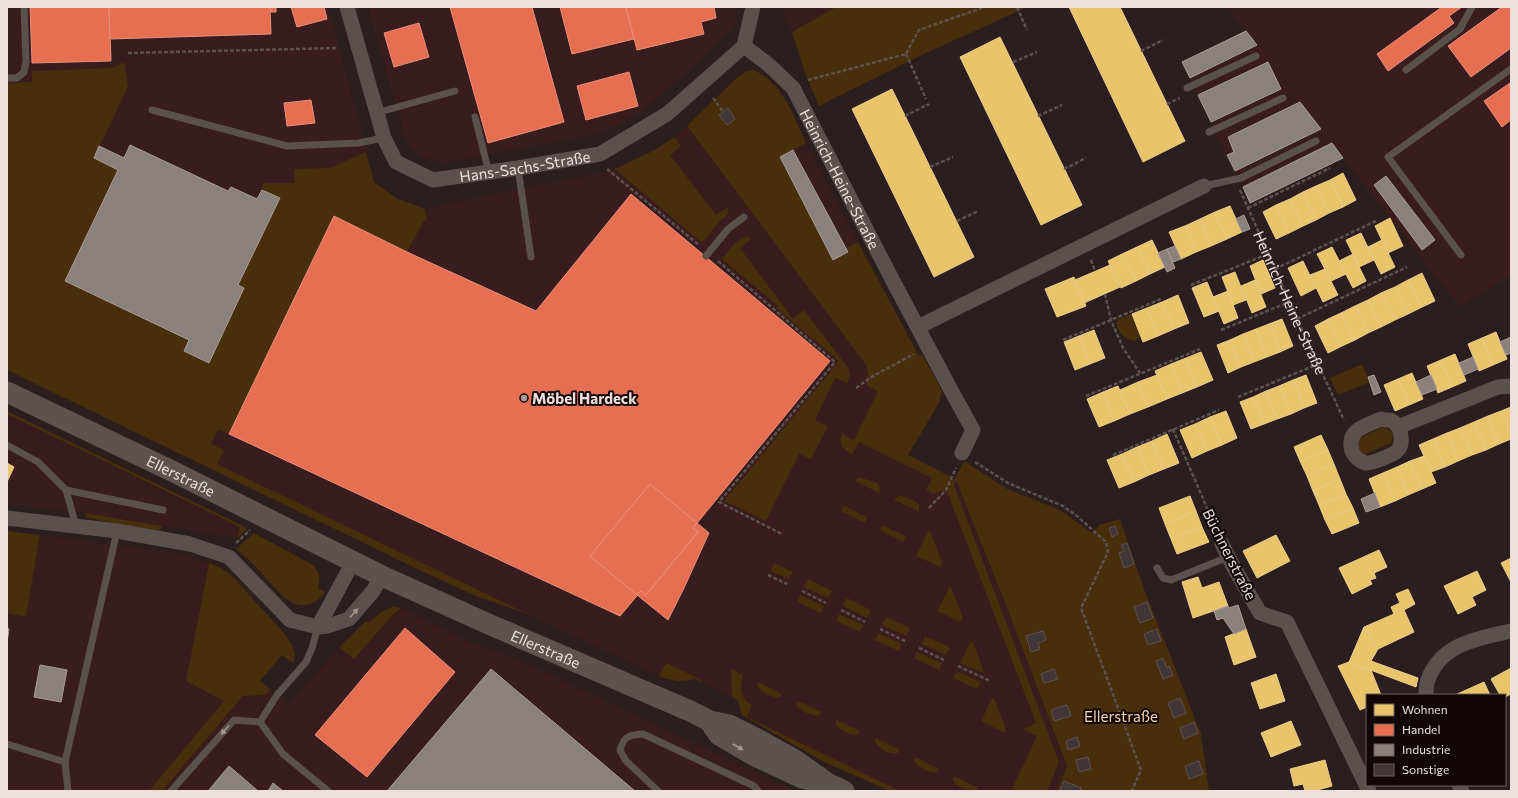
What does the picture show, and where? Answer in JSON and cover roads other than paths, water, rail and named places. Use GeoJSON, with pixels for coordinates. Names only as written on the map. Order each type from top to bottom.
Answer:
{"type":"FeatureCollection","features":[{"type":"Feature","properties":{"kind":"main road","name":"Ellerstraße"},"geometry":{"type":"LineString","coordinates":[[7,392],[167,468],[382,576],[492,626],[690,711],[710,722],[729,725],[795,760],[836,788]]}},
{"type":"Feature","properties":{"kind":"street","name":"Hans-Sachs-Straße"},"geometry":{"type":"LineString","coordinates":[[347,7],[384,138],[396,162],[433,180],[489,173],[600,154],[667,114],[744,46]]}},
{"type":"Feature","properties":{"kind":"street"},"geometry":{"type":"LineString","coordinates":[[744,46],[753,7]]}},
{"type":"Feature","properties":{"kind":"street","name":"Heinrich-Heine-Straße"},"geometry":{"type":"LineString","coordinates":[[744,46],[769,65],[793,88],[893,281],[973,430],[962,453]]}},
{"type":"Feature","properties":{"kind":"street"},"geometry":{"type":"LineString","coordinates":[[918,327],[1204,186]]}},
{"type":"Feature","properties":{"kind":"street"},"geometry":{"type":"LineString","coordinates":[[1398,427],[1498,387],[1511,386]]}},
{"type":"Feature","properties":{"kind":"street"},"geometry":{"type":"LineString","coordinates":[[7,518],[117,531],[190,544],[229,557],[290,620],[318,627],[328,626],[349,619],[369,596],[382,576]]}},
{"type":"Feature","properties":{"kind":"street","name":"Büchnerstraße"},"geometry":{"type":"LineString","coordinates":[[1225,551],[1260,613],[1287,622],[1366,785]]}},
{"type":"Feature","properties":{"kind":"street"},"geometry":{"type":"LineString","coordinates":[[318,627],[328,611],[353,562]]}},
{"type":"Feature","properties":{"kind":"street"},"geometry":{"type":"LineString","coordinates":[[1426,694],[1427,680],[1435,666],[1448,653],[1465,642],[1511,631]]}},
{"type":"Feature","properties":{"kind":"lane"},"geometry":{"type":"LineString","coordinates":[[7,78],[17,78],[24,72],[26,61],[24,7]]}},
{"type":"Feature","properties":{"kind":"lane"},"geometry":{"type":"LineString","coordinates":[[1406,70],[1460,29],[1472,7]]}},
{"type":"Feature","properties":{"kind":"lane"},"geometry":{"type":"LineString","coordinates":[[1187,88],[1256,56]]}},
{"type":"Feature","properties":{"kind":"lane"},"geometry":{"type":"LineString","coordinates":[[1461,255],[1388,157],[1511,69]]}},
{"type":"Feature","properties":{"kind":"lane"},"geometry":{"type":"LineString","coordinates":[[376,113],[455,91]]}},
{"type":"Feature","properties":{"kind":"lane"},"geometry":{"type":"LineString","coordinates":[[1209,132],[1283,98]]}},
{"type":"Feature","properties":{"kind":"lane"},"geometry":{"type":"LineString","coordinates":[[152,110],[287,146],[358,142],[384,138]]}},
{"type":"Feature","properties":{"kind":"lane"},"geometry":{"type":"LineString","coordinates":[[475,117],[489,173]]}},
{"type":"Feature","properties":{"kind":"lane"},"geometry":{"type":"LineString","coordinates":[[1204,186],[1241,178],[1316,141]]}},
{"type":"Feature","properties":{"kind":"lane"},"geometry":{"type":"LineString","coordinates":[[518,168],[531,257]]}},
{"type":"Feature","properties":{"kind":"lane"},"geometry":{"type":"LineString","coordinates":[[707,255],[728,229],[744,217]]}},
{"type":"Feature","properties":{"kind":"lane"},"geometry":{"type":"LineString","coordinates":[[7,445],[38,462],[66,490],[76,526]]}},
{"type":"Feature","properties":{"kind":"lane"},"geometry":{"type":"LineString","coordinates":[[66,490],[163,510]]}},
{"type":"Feature","properties":{"kind":"lane"},"geometry":{"type":"LineString","coordinates":[[68,791],[65,762],[117,531]]}},
{"type":"Feature","properties":{"kind":"lane"},"geometry":{"type":"LineString","coordinates":[[1157,568],[1163,578],[1171,580],[1225,551]]}},
{"type":"Feature","properties":{"kind":"lane"},"geometry":{"type":"LineString","coordinates":[[260,722],[277,696],[306,662],[318,627]]}},
{"type":"Feature","properties":{"kind":"lane"},"geometry":{"type":"LineString","coordinates":[[171,791],[234,720],[260,722],[283,754],[328,791]]}},
{"type":"Feature","properties":{"kind":"lane"},"geometry":{"type":"LineString","coordinates":[[658,791],[626,761],[620,750],[623,741],[631,735],[643,734],[754,786],[758,791]]}},
{"type":"Feature","properties":{"kind":"lane"},"geometry":{"type":"LineString","coordinates":[[7,744],[65,762]]}},
{"type":"Feature","properties":{"kind":"place","name":"Möbel Hardeck"},"geometry":{"type":"Point","coordinates":[524,398]}}]}
